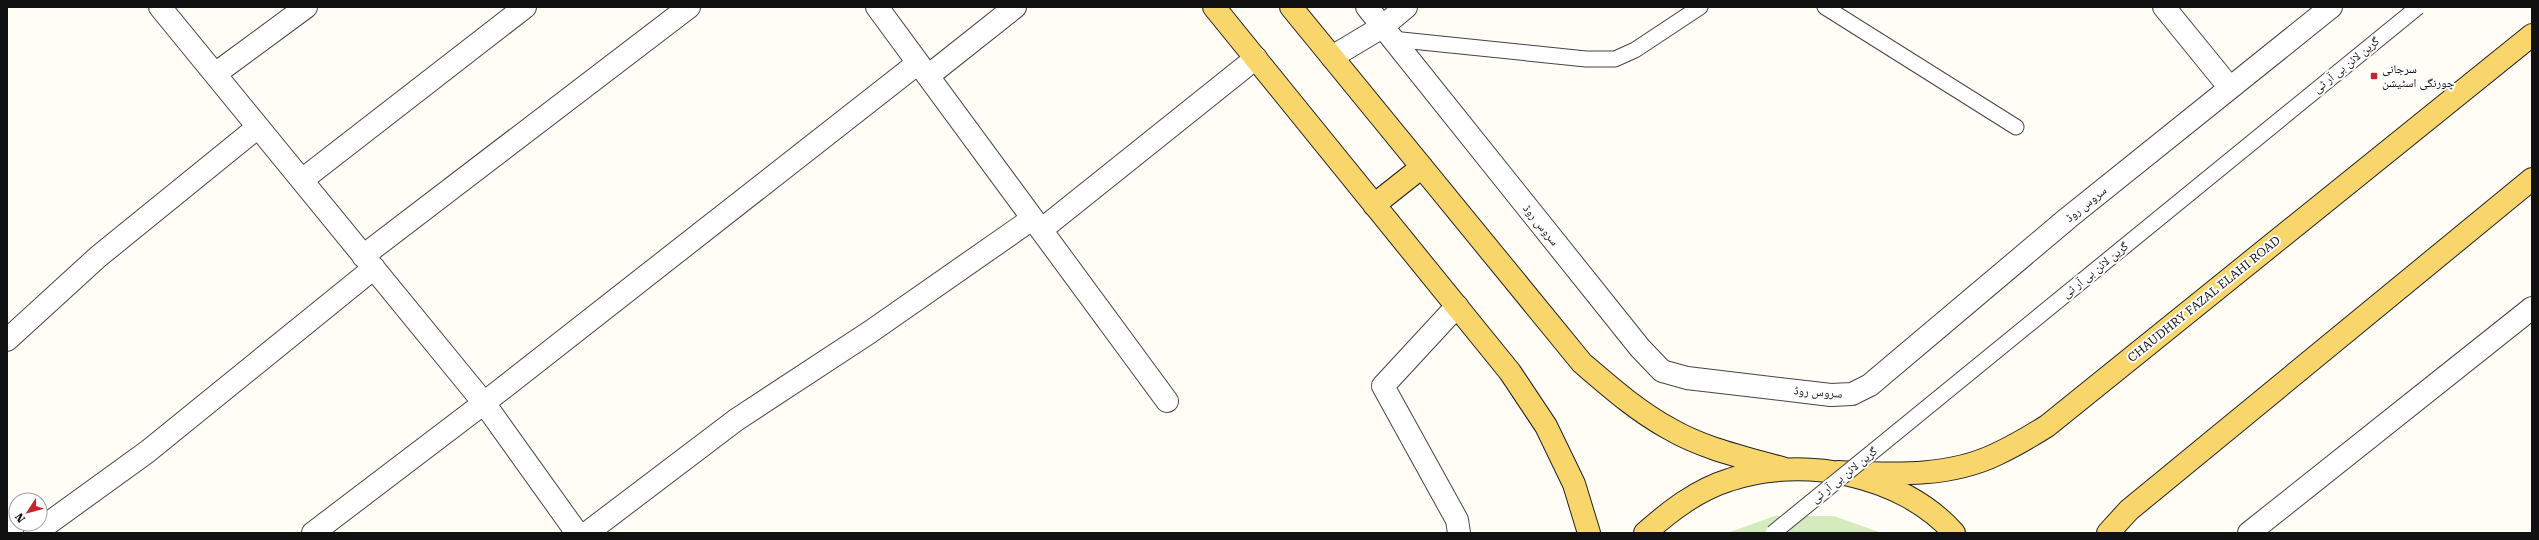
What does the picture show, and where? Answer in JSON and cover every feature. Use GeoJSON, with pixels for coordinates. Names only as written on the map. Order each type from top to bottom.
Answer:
{"type":"FeatureCollection","features":[{"type":"Feature","properties":{"kind":"main road"},"geometry":{"type":"LineString","coordinates":[[1214,7],[1510,372],[1546,426],[1574,484],[1589,533]]}},
{"type":"Feature","properties":{"kind":"main road"},"geometry":{"type":"LineString","coordinates":[[1297,9],[1332,57],[1582,362],[1629,404],[1671,430],[1724,451],[1785,469],[1838,472],[1895,490],[1944,522],[1954,533]]}},
{"type":"Feature","properties":{"kind":"main road","name":"CHAUDHRY FAZAL ELAHI ROAD"},"geometry":{"type":"LineString","coordinates":[[1838,472],[1891,474],[1943,471],[1996,455],[2047,426],[2532,35]]}},
{"type":"Feature","properties":{"kind":"main road"},"geometry":{"type":"LineString","coordinates":[[1374,204],[1422,167]]}},
{"type":"Feature","properties":{"kind":"main road"},"geometry":{"type":"LineString","coordinates":[[2108,533],[2129,510],[2532,179]]}},
{"type":"Feature","properties":{"kind":"main road"},"geometry":{"type":"LineString","coordinates":[[1645,533],[1678,505],[1729,480],[1785,469]]}},
{"type":"Feature","properties":{"kind":"street"},"geometry":{"type":"LineString","coordinates":[[160,7],[484,403],[577,533]]}},
{"type":"Feature","properties":{"kind":"street"},"geometry":{"type":"LineString","coordinates":[[215,74],[306,7]]}},
{"type":"Feature","properties":{"kind":"street"},"geometry":{"type":"LineString","coordinates":[[302,180],[525,7]]}},
{"type":"Feature","properties":{"kind":"street"},"geometry":{"type":"LineString","coordinates":[[35,533],[147,452],[369,262],[689,7]]}},
{"type":"Feature","properties":{"kind":"street"},"geometry":{"type":"LineString","coordinates":[[877,7],[1167,401]]}},
{"type":"Feature","properties":{"kind":"street"},"geometry":{"type":"LineString","coordinates":[[313,533],[923,69],[1015,7]]}},
{"type":"Feature","properties":{"kind":"street","name":"سروس روڈ"},"geometry":{"type":"LineString","coordinates":[[1367,7],[1640,348],[1662,371],[1687,378],[1831,395],[1852,394],[1870,385],[2068,218],[2331,7]]}},
{"type":"Feature","properties":{"kind":"street"},"geometry":{"type":"LineString","coordinates":[[1332,57],[1387,33],[1406,7]]}},
{"type":"Feature","properties":{"kind":"street"},"geometry":{"type":"LineString","coordinates":[[2164,7],[2230,88]]}},
{"type":"Feature","properties":{"kind":"street"},"geometry":{"type":"LineString","coordinates":[[587,533],[736,420],[1037,225],[1256,58]]}},
{"type":"Feature","properties":{"kind":"street"},"geometry":{"type":"LineString","coordinates":[[7,340],[99,256],[258,127]]}},
{"type":"Feature","properties":{"kind":"street"},"geometry":{"type":"LineString","coordinates":[[1457,306],[1383,386],[1457,520],[1459,533]]}},
{"type":"Feature","properties":{"kind":"street"},"geometry":{"type":"LineString","coordinates":[[2249,533],[2532,308]]}},
{"type":"Feature","properties":{"kind":"lane"},"geometry":{"type":"LineString","coordinates":[[1387,33],[1586,59],[1615,59],[1635,50],[1700,7]]}},
{"type":"Feature","properties":{"kind":"lane"},"geometry":{"type":"LineString","coordinates":[[1825,7],[2016,127]]}},
{"type":"Feature","properties":{"kind":"lane","name":"گرین لائن بی آر ٹی"},"geometry":{"type":"LineString","coordinates":[[1773,533],[2418,7]]}},
{"type":"Feature","properties":{"kind":"green space"},"geometry":{"type":"Polygon","coordinates":[[[1775,516],[1834,516],[1882,533],[1727,533],[1775,516]]]}},
{"type":"Feature","properties":{"kind":"place","name":"سرجانی چورنگی اسٹیشن"},"geometry":{"type":"Point","coordinates":[2374,76]}}]}
